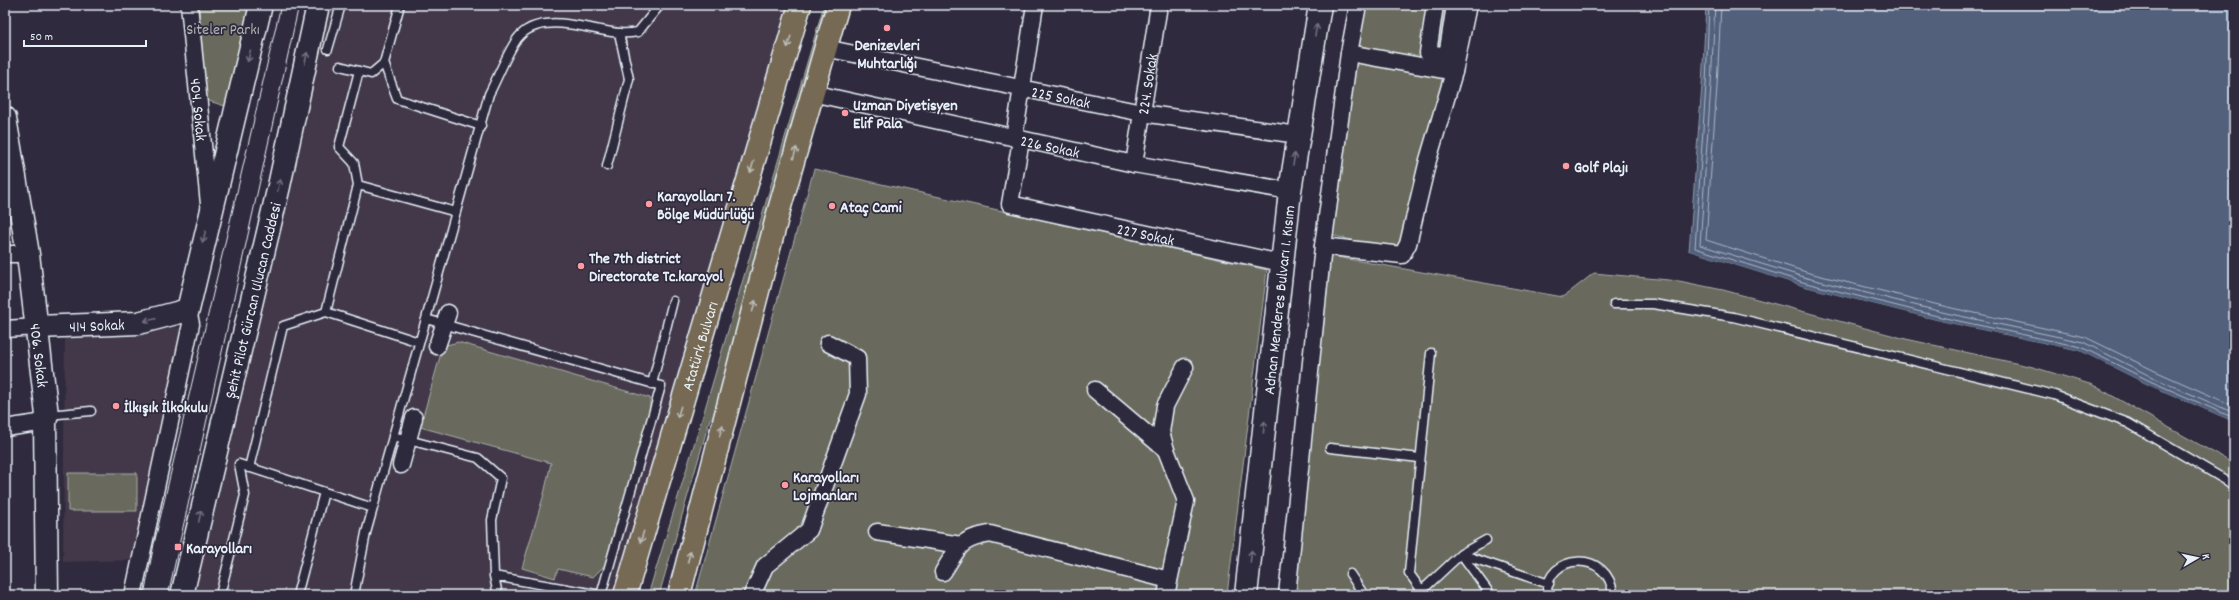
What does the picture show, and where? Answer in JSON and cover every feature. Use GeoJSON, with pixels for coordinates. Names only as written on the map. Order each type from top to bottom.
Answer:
{"type":"FeatureCollection","features":[{"type":"Feature","properties":{"kind":"highway","name":"Atatürk Bulvarı"},"geometry":{"type":"LineString","coordinates":[[625,595],[800,5]]}},
{"type":"Feature","properties":{"kind":"highway"},"geometry":{"type":"LineString","coordinates":[[679,595],[779,210],[838,5]]}},
{"type":"Feature","properties":{"kind":"street","name":"404. Sokak"},"geometry":{"type":"LineString","coordinates":[[189,5],[210,213]]}},
{"type":"Feature","properties":{"kind":"street"},"geometry":{"type":"LineString","coordinates":[[133,595],[190,324],[188,310],[261,5]]}},
{"type":"Feature","properties":{"kind":"street","name":"Şehit Pilot Gürcan Ulucan Caddesi"},"geometry":{"type":"LineString","coordinates":[[182,595],[278,186],[318,5]]}},
{"type":"Feature","properties":{"kind":"street"},"geometry":{"type":"LineString","coordinates":[[1017,139],[1022,87],[1035,5]]}},
{"type":"Feature","properties":{"kind":"street","name":"224. Sokak"},"geometry":{"type":"LineString","coordinates":[[1134,164],[1160,5]]}},
{"type":"Feature","properties":{"kind":"street","name":"Adnan Menderes Bulvarı 1. Kısım"},"geometry":{"type":"LineString","coordinates":[[1246,595],[1290,191],[1320,5]]}},
{"type":"Feature","properties":{"kind":"street"},"geometry":{"type":"LineString","coordinates":[[1288,595],[1323,246],[1349,53],[1358,5]]}},
{"type":"Feature","properties":{"kind":"street"},"geometry":{"type":"LineString","coordinates":[[1436,5],[1428,53],[1431,60],[1454,72]]}},
{"type":"Feature","properties":{"kind":"street"},"geometry":{"type":"LineString","coordinates":[[1349,53],[1431,60],[1447,56],[1455,5]]}},
{"type":"Feature","properties":{"kind":"street"},"geometry":{"type":"LineString","coordinates":[[1323,246],[1402,255],[1408,244],[1428,160],[1454,72],[1468,5]]}},
{"type":"Feature","properties":{"kind":"street","name":"225 Sokak"},"geometry":{"type":"LineString","coordinates":[[825,48],[1022,87],[1142,113],[1298,135]]}},
{"type":"Feature","properties":{"kind":"street","name":"226 Sokak"},"geometry":{"type":"LineString","coordinates":[[812,93],[1134,164],[1290,191]]}},
{"type":"Feature","properties":{"kind":"street","name":"406. Sokak"},"geometry":{"type":"LineString","coordinates":[[6,129],[28,254],[46,419],[47,595]]}},
{"type":"Feature","properties":{"kind":"street","name":"227 Sokak"},"geometry":{"type":"LineString","coordinates":[[1017,139],[1010,204],[1281,263]]}},
{"type":"Feature","properties":{"kind":"street"},"geometry":{"type":"LineString","coordinates":[[5,254],[28,254]]}},
{"type":"Feature","properties":{"kind":"street","name":"414 Sokak"},"geometry":{"type":"LineString","coordinates":[[5,329],[138,323],[188,310]]}},
{"type":"Feature","properties":{"kind":"street"},"geometry":{"type":"LineString","coordinates":[[437,346],[446,318]]}},
{"type":"Feature","properties":{"kind":"street"},"geometry":{"type":"LineString","coordinates":[[752,595],[765,566],[809,530],[858,394],[858,358],[828,343]]}},
{"type":"Feature","properties":{"kind":"street"},"geometry":{"type":"LineString","coordinates":[[943,572],[961,545],[971,537],[990,534],[1167,588],[1186,501],[1166,450],[1161,432],[1165,406],[1185,367]]}},
{"type":"Feature","properties":{"kind":"street"},"geometry":{"type":"LineString","coordinates":[[1095,390],[1166,450]]}},
{"type":"Feature","properties":{"kind":"street"},"geometry":{"type":"LineString","coordinates":[[401,465],[400,438],[414,418]]}},
{"type":"Feature","properties":{"kind":"street"},"geometry":{"type":"LineString","coordinates":[[5,428],[46,419]]}},
{"type":"Feature","properties":{"kind":"street"},"geometry":{"type":"LineString","coordinates":[[877,532],[961,545]]}},
{"type":"Feature","properties":{"kind":"lane"},"geometry":{"type":"LineString","coordinates":[[328,49],[341,5]]}},
{"type":"Feature","properties":{"kind":"lane"},"geometry":{"type":"LineString","coordinates":[[340,66],[371,74],[384,63],[400,5]]}},
{"type":"Feature","properties":{"kind":"lane"},"geometry":{"type":"LineString","coordinates":[[354,595],[373,508],[400,438],[419,342],[490,94],[518,38],[531,28],[548,24],[583,25],[620,33],[638,32],[660,5]]}},
{"type":"Feature","properties":{"kind":"lane"},"geometry":{"type":"LineString","coordinates":[[607,166],[629,80],[620,33]]}},
{"type":"Feature","properties":{"kind":"lane"},"geometry":{"type":"LineString","coordinates":[[384,63],[397,99],[481,126]]}},
{"type":"Feature","properties":{"kind":"lane"},"geometry":{"type":"LineString","coordinates":[[326,312],[358,185],[354,163],[339,147],[359,71]]}},
{"type":"Feature","properties":{"kind":"lane"},"geometry":{"type":"LineString","coordinates":[[358,185],[456,212]]}},
{"type":"Feature","properties":{"kind":"lane"},"geometry":{"type":"LineString","coordinates":[[652,384],[673,301]]}},
{"type":"Feature","properties":{"kind":"lane"},"geometry":{"type":"LineString","coordinates":[[1614,304],[1653,304],[1733,317],[2054,395],[2128,423],[2234,485]]}},
{"type":"Feature","properties":{"kind":"lane"},"geometry":{"type":"LineString","coordinates":[[249,468],[283,326],[326,312],[419,342]]}},
{"type":"Feature","properties":{"kind":"lane"},"geometry":{"type":"LineString","coordinates":[[426,320],[446,318],[661,386],[602,594],[494,576]]}},
{"type":"Feature","properties":{"kind":"lane"},"geometry":{"type":"LineString","coordinates":[[1431,354],[1409,573],[1421,594],[1461,554],[1486,540]]}},
{"type":"Feature","properties":{"kind":"lane"},"geometry":{"type":"LineString","coordinates":[[46,419],[91,411]]}},
{"type":"Feature","properties":{"kind":"lane"},"geometry":{"type":"LineString","coordinates":[[400,438],[478,458],[501,478],[492,520],[494,576],[498,595]]}},
{"type":"Feature","properties":{"kind":"lane"},"geometry":{"type":"LineString","coordinates":[[1330,448],[1420,458]]}},
{"type":"Feature","properties":{"kind":"lane"},"geometry":{"type":"LineString","coordinates":[[220,595],[245,494],[239,464],[373,508]]}},
{"type":"Feature","properties":{"kind":"lane"},"geometry":{"type":"LineString","coordinates":[[297,595],[324,492]]}},
{"type":"Feature","properties":{"kind":"lane"},"geometry":{"type":"LineString","coordinates":[[1461,554],[1549,584]]}},
{"type":"Feature","properties":{"kind":"lane"},"geometry":{"type":"LineString","coordinates":[[1461,554],[1491,595]]}},
{"type":"Feature","properties":{"kind":"lane"},"geometry":{"type":"LineString","coordinates":[[1547,595],[1552,576],[1564,565],[1580,561],[1588,562],[1602,570],[1608,577],[1613,595]]}},
{"type":"Feature","properties":{"kind":"lane"},"geometry":{"type":"LineString","coordinates":[[1350,574],[1364,595]]}},
{"type":"Feature","properties":{"kind":"shaded area","name":"Karayolları 7. Bölge Müdürlüğü"},"geometry":{"type":"Polygon","coordinates":[[[329,5],[788,5],[695,335],[615,595],[190,595],[329,5]]]}},
{"type":"Feature","properties":{"kind":"shaded area","name":"İlkışık İlkokulu"},"geometry":{"type":"Polygon","coordinates":[[[185,327],[133,560],[63,562],[65,337],[185,327]]]}},
{"type":"Feature","properties":{"kind":"green space","name":"Siteler Parkı"},"geometry":{"type":"Polygon","coordinates":[[[199,5],[251,5],[228,107],[206,100],[199,5]]]}},
{"type":"Feature","properties":{"kind":"green space"},"geometry":{"type":"Polygon","coordinates":[[[824,5],[831,5],[713,417],[710,419],[659,595],[648,595],[704,412],[824,5]]]}},
{"type":"Feature","properties":{"kind":"green space"},"geometry":{"type":"Polygon","coordinates":[[[1364,5],[1465,5],[1401,252],[1331,235],[1364,5]]]}},
{"type":"Feature","properties":{"kind":"green space"},"geometry":{"type":"Polygon","coordinates":[[[814,169],[1267,270],[1227,595],[695,595],[814,169]]]}},
{"type":"Feature","properties":{"kind":"green space"},"geometry":{"type":"Polygon","coordinates":[[[1331,256],[1563,297],[1594,273],[1679,281],[1723,290],[1906,339],[2033,367],[2093,385],[2234,464],[2234,595],[1294,595],[1331,256]]]}},
{"type":"Feature","properties":{"kind":"green space"},"geometry":{"type":"Polygon","coordinates":[[[458,342],[650,398],[650,412],[605,565],[593,577],[558,569],[555,578],[522,568],[544,494],[551,463],[420,427],[443,346],[458,342]]]}},
{"type":"Feature","properties":{"kind":"green space"},"geometry":{"type":"Polygon","coordinates":[[[68,473],[137,473],[137,511],[68,511],[68,473]]]}},
{"type":"Feature","properties":{"kind":"water"},"geometry":{"type":"Polygon","coordinates":[[[1706,5],[2234,5],[2234,422],[2148,385],[2080,351],[1944,322],[1805,287],[1689,251],[1702,85],[1706,5]]]}},
{"type":"Feature","properties":{"kind":"pier"},"geometry":{"type":"Polygon","coordinates":[[[1689,251],[1805,287],[1944,322],[2080,351],[2148,385],[2234,422],[2234,424],[2147,387],[2080,353],[1944,324],[1804,289],[1687,252],[1689,251]]]}},
{"type":"Feature","properties":{"kind":"tram line"},"geometry":{"type":"LineString","coordinates":[[144,595],[154,544],[281,5]]}},
{"type":"Feature","properties":{"kind":"tram line"},"geometry":{"type":"LineString","coordinates":[[168,595],[299,5]]}},
{"type":"Feature","properties":{"kind":"place","name":"Denizevleri Muhtarlığı"},"geometry":{"type":"Point","coordinates":[887,28]}},
{"type":"Feature","properties":{"kind":"place","name":"Uzman Diyetisyen Elif Pala"},"geometry":{"type":"Point","coordinates":[845,113]}},
{"type":"Feature","properties":{"kind":"place","name":"Golf Plajı"},"geometry":{"type":"Point","coordinates":[1566,166]}},
{"type":"Feature","properties":{"kind":"place","name":"Karayolları 7. Bölge Müdürlüğü"},"geometry":{"type":"Point","coordinates":[649,204]}},
{"type":"Feature","properties":{"kind":"place","name":"Ataç Cami"},"geometry":{"type":"Point","coordinates":[832,206]}},
{"type":"Feature","properties":{"kind":"place","name":"The 7th district Directorate Tc.karayol"},"geometry":{"type":"Point","coordinates":[581,266]}},
{"type":"Feature","properties":{"kind":"place","name":"İlkışık İlkokulu"},"geometry":{"type":"Point","coordinates":[116,406]}},
{"type":"Feature","properties":{"kind":"place","name":"Karayolları Lojmanları"},"geometry":{"type":"Point","coordinates":[785,485]}},
{"type":"Feature","properties":{"kind":"place","name":"Karayolları"},"geometry":{"type":"Point","coordinates":[178,547]}}]}
